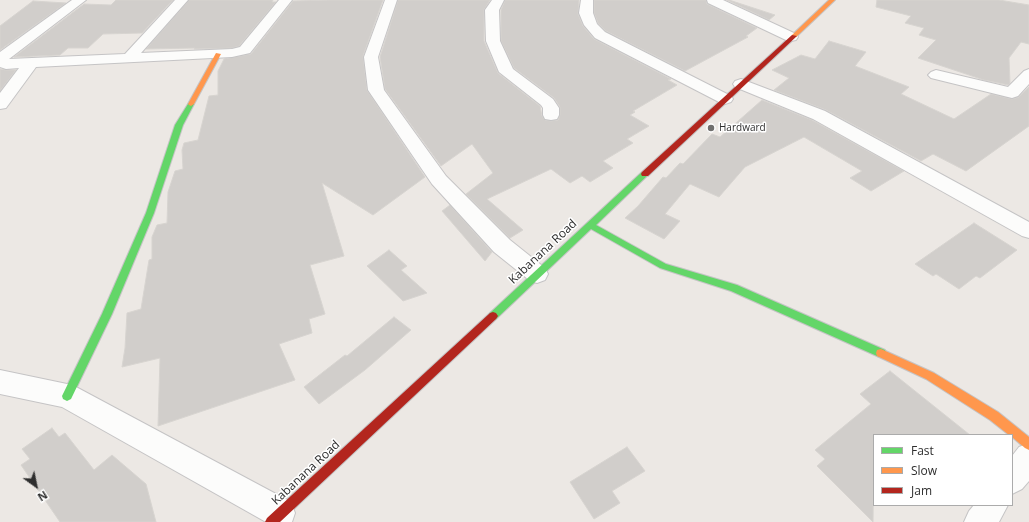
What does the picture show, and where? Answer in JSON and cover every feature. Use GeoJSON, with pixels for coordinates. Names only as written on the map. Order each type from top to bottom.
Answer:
{"type":"FeatureCollection","features":[{"type":"Feature","properties":{"kind":"street"},"geometry":{"type":"LineString","coordinates":[[80,0],[0,60],[6,64],[31,63],[218,54],[245,50],[286,0]]}},
{"type":"Feature","properties":{"kind":"street"},"geometry":{"type":"LineString","coordinates":[[128,59],[182,0]]}},
{"type":"Feature","properties":{"kind":"street"},"geometry":{"type":"LineString","coordinates":[[391,0],[371,57],[376,90],[439,180],[502,246],[537,274]]}},
{"type":"Feature","properties":{"kind":"street"},"geometry":{"type":"LineString","coordinates":[[498,0],[492,10],[492,28],[493,41],[499,57],[507,72],[547,102],[551,108],[552,115]]}},
{"type":"Feature","properties":{"kind":"street"},"geometry":{"type":"LineString","coordinates":[[587,0],[586,13],[591,25],[600,35],[725,98]]}},
{"type":"Feature","properties":{"kind":"street"},"geometry":{"type":"LineString","coordinates":[[713,0],[718,4],[791,37]]}},
{"type":"Feature","properties":{"kind":"street","name":"Kabanana Road"},"geometry":{"type":"LineString","coordinates":[[276,518],[725,98],[832,0]]}},
{"type":"Feature","properties":{"kind":"street"},"geometry":{"type":"LineString","coordinates":[[67,396],[106,314],[150,213],[179,125],[218,54]]}},
{"type":"Feature","properties":{"kind":"street"},"geometry":{"type":"LineString","coordinates":[[0,104],[31,63]]}},
{"type":"Feature","properties":{"kind":"street"},"geometry":{"type":"LineString","coordinates":[[936,75],[1012,93],[1029,74]]}},
{"type":"Feature","properties":{"kind":"street"},"geometry":{"type":"LineString","coordinates":[[741,84],[820,115],[1029,231]]}},
{"type":"Feature","properties":{"kind":"street"},"geometry":{"type":"LineString","coordinates":[[590,225],[663,266],[734,288],[829,329],[930,376],[994,416],[1029,444]]}},
{"type":"Feature","properties":{"kind":"street"},"geometry":{"type":"LineString","coordinates":[[0,382],[67,396],[276,518]]}},
{"type":"Feature","properties":{"kind":"street"},"geometry":{"type":"LineString","coordinates":[[1013,479],[1029,457]]}},
{"type":"Feature","properties":{"kind":"street"},"geometry":{"type":"LineString","coordinates":[[980,522],[992,506]]}},
{"type":"Feature","properties":{"kind":"building"},"geometry":{"type":"Polygon","coordinates":[[[116,0],[173,0],[142,33],[103,34],[88,48],[68,48],[60,55],[14,57],[84,4],[111,5],[116,0]]]}},
{"type":"Feature","properties":{"kind":"building"},"geometry":{"type":"Polygon","coordinates":[[[189,0],[273,0],[272,2],[276,2],[239,46],[232,48],[146,49],[189,0]]]}},
{"type":"Feature","properties":{"kind":"building"},"geometry":{"type":"Polygon","coordinates":[[[383,0],[363,56],[367,90],[425,177],[373,215],[322,183],[344,256],[310,265],[325,314],[309,319],[312,333],[279,344],[295,380],[158,426],[160,358],[122,367],[125,348],[127,313],[141,309],[149,260],[152,259],[152,237],[157,225],[167,223],[168,192],[175,171],[183,169],[182,150],[184,143],[198,140],[209,96],[218,95],[218,71],[224,59],[251,54],[293,1],[383,0]]]}},
{"type":"Feature","properties":{"kind":"building"},"geometry":{"type":"Polygon","coordinates":[[[398,0],[490,0],[484,10],[484,41],[498,73],[540,106],[542,116],[545,120],[558,120],[560,115],[560,107],[554,98],[514,68],[501,41],[501,10],[505,0],[579,0],[578,14],[583,26],[594,39],[671,79],[668,80],[677,85],[633,111],[635,112],[630,115],[649,126],[627,139],[633,143],[603,161],[613,168],[590,182],[582,176],[570,183],[551,169],[487,199],[523,230],[510,238],[466,194],[493,173],[472,144],[441,166],[385,89],[380,57],[398,0]]]}},
{"type":"Feature","properties":{"kind":"building"},"geometry":{"type":"Polygon","coordinates":[[[594,0],[706,0],[707,4],[757,28],[746,36],[748,37],[685,71],[606,31],[598,23],[594,13],[594,0]]]}},
{"type":"Feature","properties":{"kind":"building"},"geometry":{"type":"Polygon","coordinates":[[[727,0],[729,0],[775,15],[769,20],[727,0]]]}},
{"type":"Feature","properties":{"kind":"building"},"geometry":{"type":"Polygon","coordinates":[[[877,0],[999,0],[1029,5],[1029,44],[1021,42],[1009,58],[1010,83],[1008,85],[984,80],[918,58],[936,40],[919,35],[924,28],[905,23],[911,16],[876,7],[877,0]]]}},
{"type":"Feature","properties":{"kind":"building"},"geometry":{"type":"Polygon","coordinates":[[[33,1],[66,3],[0,50],[0,26],[33,1]]]}},
{"type":"Feature","properties":{"kind":"building"},"geometry":{"type":"Polygon","coordinates":[[[829,41],[866,52],[855,66],[909,87],[901,94],[954,119],[991,94],[1012,99],[1019,97],[1029,87],[1029,126],[966,171],[933,154],[921,161],[826,110],[774,90],[789,78],[772,70],[801,55],[815,59],[829,41]]]}},
{"type":"Feature","properties":{"kind":"building"},"geometry":{"type":"Polygon","coordinates":[[[0,69],[16,70],[0,91],[0,69]]]}},
{"type":"Feature","properties":{"kind":"building"},"geometry":{"type":"Polygon","coordinates":[[[762,100],[812,120],[904,171],[871,191],[850,178],[862,171],[804,137],[745,167],[719,197],[690,184],[665,214],[680,221],[664,239],[625,218],[638,206],[663,177],[666,178],[680,163],[683,164],[712,134],[720,137],[762,100]]]}},
{"type":"Feature","properties":{"kind":"building"},"geometry":{"type":"Polygon","coordinates":[[[450,205],[492,252],[485,261],[442,211],[450,205]]]}},
{"type":"Feature","properties":{"kind":"building"},"geometry":{"type":"Polygon","coordinates":[[[974,223],[1017,250],[980,278],[976,276],[959,289],[936,274],[933,276],[915,264],[974,223]]]}},
{"type":"Feature","properties":{"kind":"building"},"geometry":{"type":"Polygon","coordinates":[[[389,250],[407,266],[401,270],[427,293],[403,301],[367,266],[389,250]]]}},
{"type":"Feature","properties":{"kind":"building"},"geometry":{"type":"Polygon","coordinates":[[[394,317],[411,330],[365,370],[319,404],[304,387],[345,355],[347,356],[394,317]]]}},
{"type":"Feature","properties":{"kind":"building"},"geometry":{"type":"Polygon","coordinates":[[[890,371],[969,434],[873,434],[873,522],[817,466],[825,459],[815,450],[871,404],[860,394],[890,371]]]}},
{"type":"Feature","properties":{"kind":"building"},"geometry":{"type":"Polygon","coordinates":[[[52,428],[59,437],[65,433],[94,470],[112,455],[146,484],[156,522],[60,522],[21,465],[30,459],[22,449],[52,428]]]}},
{"type":"Feature","properties":{"kind":"building"},"geometry":{"type":"Polygon","coordinates":[[[627,447],[645,471],[612,491],[620,503],[594,519],[570,482],[627,447]]]}},
{"type":"Feature","properties":{"kind":"traffic: fast"},"geometry":{"type":"LineString","coordinates":[[67,396],[107,314],[150,213],[179,125],[191,104]]}},
{"type":"Feature","properties":{"kind":"traffic: fast"},"geometry":{"type":"LineString","coordinates":[[493,316],[645,174]]}},
{"type":"Feature","properties":{"kind":"traffic: fast"},"geometry":{"type":"LineString","coordinates":[[590,225],[663,266],[734,288],[881,353]]}},
{"type":"Feature","properties":{"kind":"traffic: slow"},"geometry":{"type":"LineString","coordinates":[[794,36],[832,0]]}},
{"type":"Feature","properties":{"kind":"traffic: slow"},"geometry":{"type":"LineString","coordinates":[[191,104],[218,54]]}},
{"type":"Feature","properties":{"kind":"traffic: slow"},"geometry":{"type":"LineString","coordinates":[[881,353],[930,376],[994,416],[1029,444]]}},
{"type":"Feature","properties":{"kind":"traffic: jam"},"geometry":{"type":"LineString","coordinates":[[645,174],[794,36]]}},
{"type":"Feature","properties":{"kind":"traffic: jam"},"geometry":{"type":"LineString","coordinates":[[271,522],[493,316]]}},
{"type":"Feature","properties":{"kind":"place","name":"Hardward"},"geometry":{"type":"Point","coordinates":[711,128]}}]}
